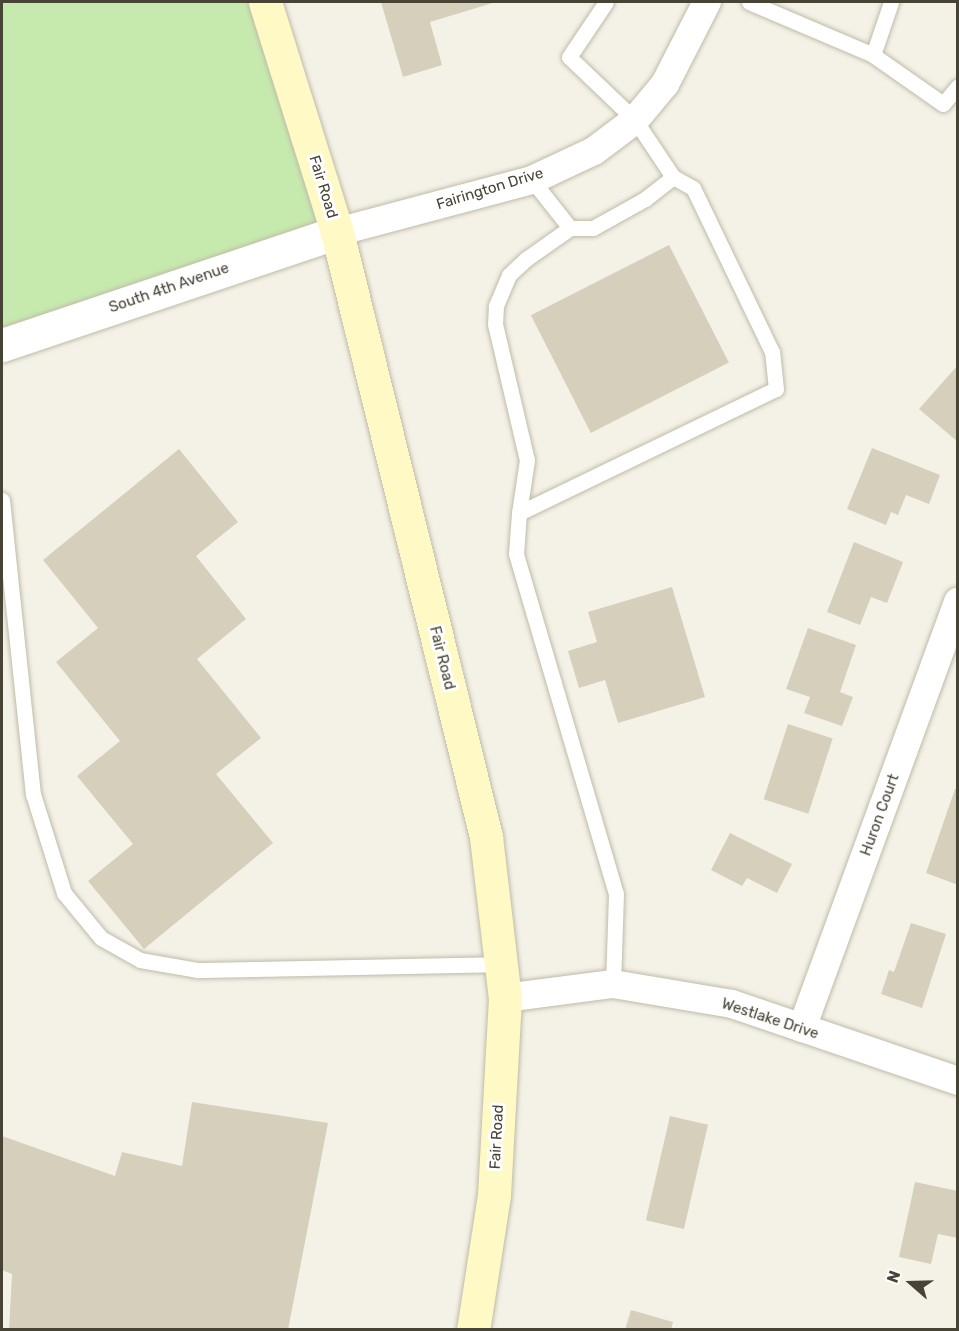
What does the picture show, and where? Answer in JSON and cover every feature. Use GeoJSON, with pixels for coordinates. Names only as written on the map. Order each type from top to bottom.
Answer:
{"type":"FeatureCollection","features":[{"type":"Feature","properties":{"kind":"main road","name":"Fair Road"},"geometry":{"type":"LineString","coordinates":[[265,2],[337,232],[486,837],[505,998],[494,1195],[473,1329]]}},
{"type":"Feature","properties":{"kind":"street","name":"Fairington Drive"},"geometry":{"type":"LineString","coordinates":[[337,232],[532,180],[594,151],[636,120],[665,84],[707,2]]}},
{"type":"Feature","properties":{"kind":"street","name":"South 4th Avenue"},"geometry":{"type":"LineString","coordinates":[[2,345],[337,232]]}},
{"type":"Feature","properties":{"kind":"street","name":"Huron Court"},"geometry":{"type":"LineString","coordinates":[[802,1028],[957,602]]}},
{"type":"Feature","properties":{"kind":"street","name":"Westlake Drive"},"geometry":{"type":"LineString","coordinates":[[505,998],[613,984],[732,1004],[957,1081]]}},
{"type":"Feature","properties":{"kind":"lane"},"geometry":{"type":"LineString","coordinates":[[519,513],[776,389],[772,352],[693,188],[673,177],[636,120],[568,57],[606,2]]}},
{"type":"Feature","properties":{"kind":"lane"},"geometry":{"type":"LineString","coordinates":[[750,2],[873,55],[943,104],[957,86]]}},
{"type":"Feature","properties":{"kind":"lane"},"geometry":{"type":"LineString","coordinates":[[873,55],[891,2]]}},
{"type":"Feature","properties":{"kind":"lane"},"geometry":{"type":"LineString","coordinates":[[613,984],[616,894],[516,554],[527,460],[495,324],[496,306],[509,275],[526,259],[570,228],[593,228],[645,199],[673,177]]}},
{"type":"Feature","properties":{"kind":"lane"},"geometry":{"type":"LineString","coordinates":[[532,180],[570,228]]}},
{"type":"Feature","properties":{"kind":"lane"},"geometry":{"type":"LineString","coordinates":[[2,500],[33,794],[64,893],[101,938],[140,960],[198,970],[500,964]]}},
{"type":"Feature","properties":{"kind":"green space"},"geometry":{"type":"Polygon","coordinates":[[[2,2],[265,2],[337,232],[2,345],[2,2]]]}},
{"type":"Feature","properties":{"kind":"building"},"geometry":{"type":"Polygon","coordinates":[[[381,2],[496,2],[430,22],[442,65],[403,77],[381,2]]]}},
{"type":"Feature","properties":{"kind":"building"},"geometry":{"type":"Polygon","coordinates":[[[669,245],[729,363],[591,433],[531,315],[669,245]]]}},
{"type":"Feature","properties":{"kind":"building"},"geometry":{"type":"Polygon","coordinates":[[[958,365],[958,442],[919,409],[958,365]]]}},
{"type":"Feature","properties":{"kind":"building"},"geometry":{"type":"Polygon","coordinates":[[[872,448],[940,475],[929,504],[906,495],[898,515],[891,512],[886,525],[847,509],[872,448]]]}},
{"type":"Feature","properties":{"kind":"building"},"geometry":{"type":"Polygon","coordinates":[[[179,449],[238,522],[196,556],[246,619],[197,659],[261,738],[216,774],[273,843],[144,949],[88,881],[133,844],[77,776],[120,741],[56,662],[98,628],[43,560],[179,449]]]}},
{"type":"Feature","properties":{"kind":"building"},"geometry":{"type":"Polygon","coordinates":[[[854,542],[903,562],[887,603],[871,597],[860,625],[827,612],[854,542]]]}},
{"type":"Feature","properties":{"kind":"building"},"geometry":{"type":"Polygon","coordinates":[[[672,587],[705,697],[618,723],[605,680],[579,688],[568,651],[597,642],[588,612],[672,587]]]}},
{"type":"Feature","properties":{"kind":"building"},"geometry":{"type":"Polygon","coordinates":[[[808,628],[856,645],[840,692],[853,697],[842,726],[804,713],[810,697],[786,689],[808,628]]]}},
{"type":"Feature","properties":{"kind":"building"},"geometry":{"type":"Polygon","coordinates":[[[788,724],[833,739],[808,814],[764,799],[788,724]]]}},
{"type":"Feature","properties":{"kind":"building"},"geometry":{"type":"Polygon","coordinates":[[[955,789],[958,789],[958,885],[926,873],[955,789]]]}},
{"type":"Feature","properties":{"kind":"building"},"geometry":{"type":"Polygon","coordinates":[[[730,833],[792,864],[777,893],[747,878],[742,886],[711,870],[730,833]]]}},
{"type":"Feature","properties":{"kind":"building"},"geometry":{"type":"Polygon","coordinates":[[[911,923],[946,934],[922,1008],[881,994],[889,970],[894,972],[911,923]]]}},
{"type":"Feature","properties":{"kind":"building"},"geometry":{"type":"Polygon","coordinates":[[[192,1102],[328,1123],[288,1330],[9,1330],[12,1274],[2,1270],[2,1136],[115,1176],[122,1152],[182,1166],[192,1102]]]}},
{"type":"Feature","properties":{"kind":"building"},"geometry":{"type":"Polygon","coordinates":[[[670,1116],[708,1125],[684,1229],[646,1220],[670,1116]]]}},
{"type":"Feature","properties":{"kind":"building"},"geometry":{"type":"Polygon","coordinates":[[[915,1182],[958,1191],[958,1238],[938,1234],[931,1264],[899,1257],[915,1182]]]}},
{"type":"Feature","properties":{"kind":"building"},"geometry":{"type":"Polygon","coordinates":[[[631,1310],[673,1322],[671,1330],[625,1330],[631,1310]]]}}]}
